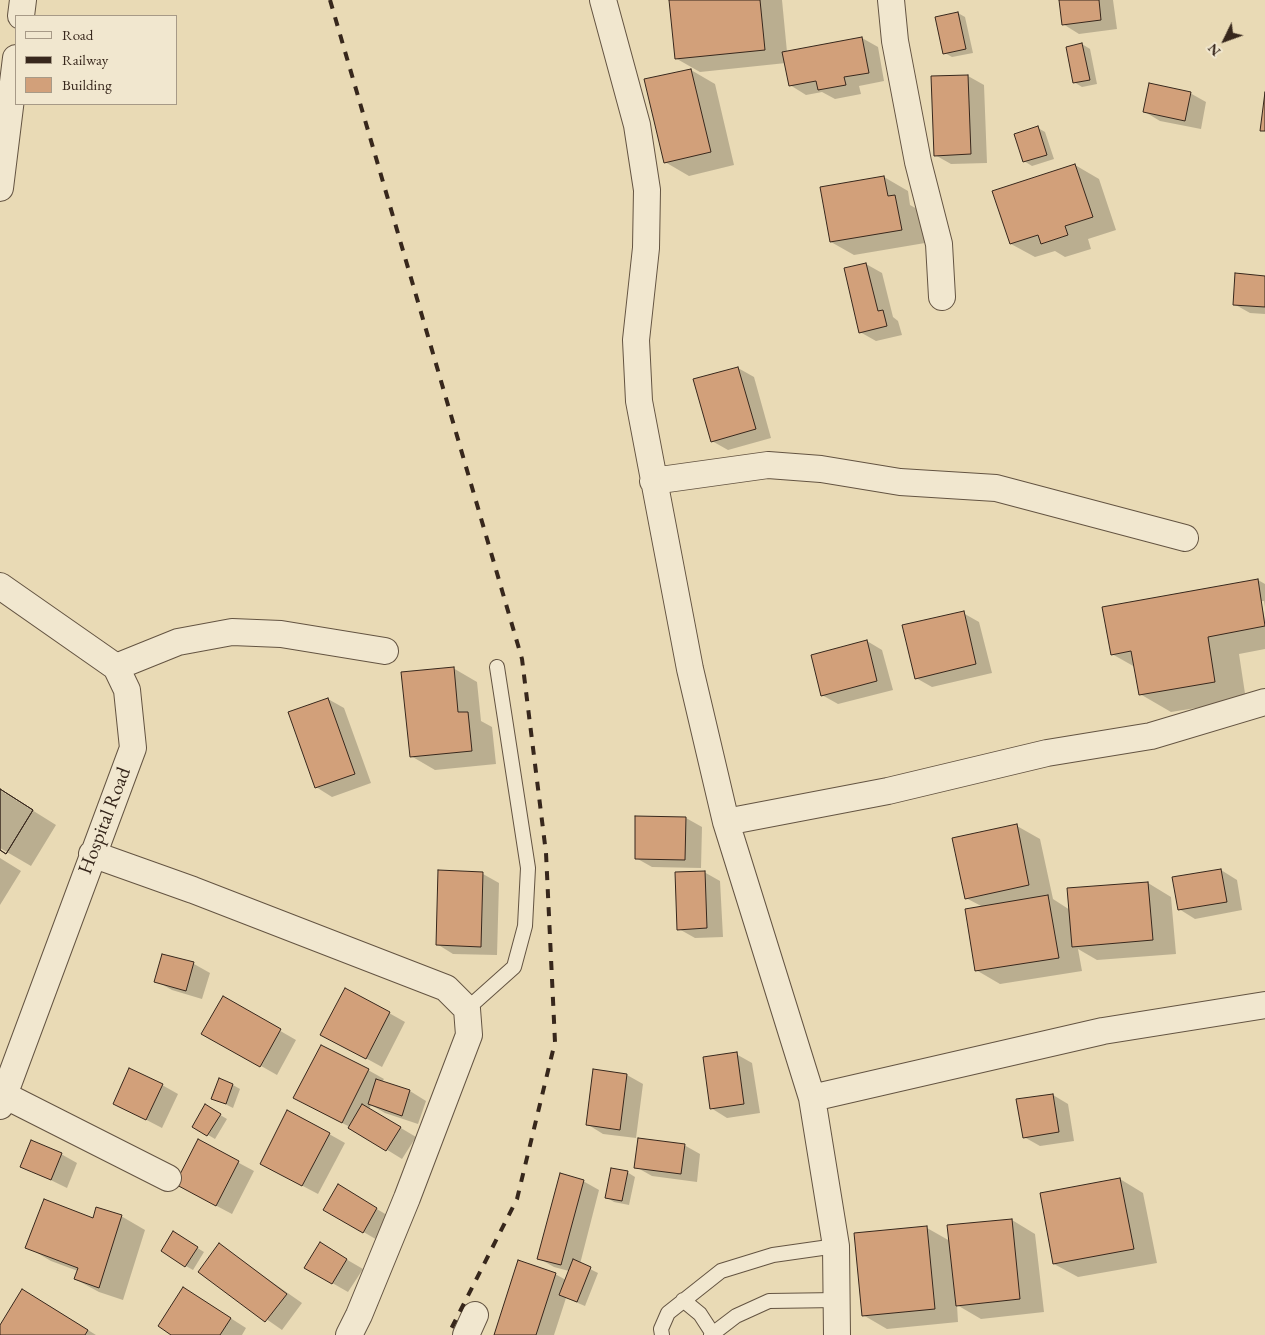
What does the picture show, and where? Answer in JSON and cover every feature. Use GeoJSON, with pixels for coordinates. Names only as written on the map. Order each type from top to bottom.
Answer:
{"type":"FeatureCollection","features":[{"type":"Feature","properties":{"kind":"street"},"geometry":{"type":"LineString","coordinates":[[21,15],[24,0]]}},
{"type":"Feature","properties":{"kind":"street"},"geometry":{"type":"LineString","coordinates":[[603,0],[637,125],[647,190],[646,248],[636,340],[639,401],[653,482],[690,669],[726,822],[812,1098],[836,1246],[837,1335]]}},
{"type":"Feature","properties":{"kind":"street"},"geometry":{"type":"LineString","coordinates":[[891,0],[895,41],[917,152],[939,244],[942,297]]}},
{"type":"Feature","properties":{"kind":"street"},"geometry":{"type":"LineString","coordinates":[[0,188],[15,66]]}},
{"type":"Feature","properties":{"kind":"street"},"geometry":{"type":"LineString","coordinates":[[653,482],[768,466],[821,469],[900,482],[996,488],[1185,538]]}},
{"type":"Feature","properties":{"kind":"street","name":"Hospital Road"},"geometry":{"type":"LineString","coordinates":[[0,586],[116,667],[128,690],[133,748],[2,1100]]}},
{"type":"Feature","properties":{"kind":"street"},"geometry":{"type":"LineString","coordinates":[[116,667],[178,642],[232,632],[281,634],[385,651]]}},
{"type":"Feature","properties":{"kind":"street"},"geometry":{"type":"LineString","coordinates":[[726,822],[888,791],[1047,753],[1151,736],[1265,702]]}},
{"type":"Feature","properties":{"kind":"street"},"geometry":{"type":"LineString","coordinates":[[92,854],[192,890],[446,988],[467,1008],[469,1035],[407,1198],[359,1316],[348,1335]]}},
{"type":"Feature","properties":{"kind":"street"},"geometry":{"type":"LineString","coordinates":[[812,1098],[1103,1031],[1265,1005]]}},
{"type":"Feature","properties":{"kind":"street"},"geometry":{"type":"LineString","coordinates":[[2,1100],[168,1178]]}},
{"type":"Feature","properties":{"kind":"lane"},"geometry":{"type":"LineString","coordinates":[[467,1008],[514,967],[524,926],[528,868],[497,666]]}},
{"type":"Feature","properties":{"kind":"lane"},"geometry":{"type":"LineString","coordinates":[[662,1335],[661,1329],[668,1313],[720,1271],[773,1255],[836,1246]]}},
{"type":"Feature","properties":{"kind":"lane"},"geometry":{"type":"LineString","coordinates":[[683,1300],[700,1314],[712,1334],[736,1316],[769,1301],[837,1300]]}},
{"type":"Feature","properties":{"kind":"building"},"geometry":{"type":"Polygon","coordinates":[[[669,0],[760,0],[765,50],[675,59],[669,0]]]}},
{"type":"Feature","properties":{"kind":"building"},"geometry":{"type":"Polygon","coordinates":[[[1059,0],[1099,0],[1101,20],[1062,25],[1059,0]]]}},
{"type":"Feature","properties":{"kind":"building"},"geometry":{"type":"Polygon","coordinates":[[[958,12],[966,49],[943,54],[935,17],[958,12]]]}},
{"type":"Feature","properties":{"kind":"building"},"geometry":{"type":"Polygon","coordinates":[[[862,37],[869,73],[844,77],[846,85],[818,90],[816,81],[789,86],[782,52],[862,37]]]}},
{"type":"Feature","properties":{"kind":"building"},"geometry":{"type":"Polygon","coordinates":[[[1082,43],[1090,80],[1073,83],[1066,47],[1082,43]]]}},
{"type":"Feature","properties":{"kind":"building"},"geometry":{"type":"Polygon","coordinates":[[[691,69],[711,152],[664,163],[644,79],[691,69]]]}},
{"type":"Feature","properties":{"kind":"building"},"geometry":{"type":"Polygon","coordinates":[[[968,75],[971,154],[934,156],[931,76],[968,75]]]}},
{"type":"Feature","properties":{"kind":"building"},"geometry":{"type":"Polygon","coordinates":[[[1149,83],[1191,92],[1185,121],[1143,112],[1149,83]]]}},
{"type":"Feature","properties":{"kind":"building"},"geometry":{"type":"Polygon","coordinates":[[[1265,92],[1265,131],[1260,131],[1265,92]]]}},
{"type":"Feature","properties":{"kind":"building"},"geometry":{"type":"Polygon","coordinates":[[[1038,126],[1047,155],[1023,162],[1014,134],[1038,126]]]}},
{"type":"Feature","properties":{"kind":"building"},"geometry":{"type":"Polygon","coordinates":[[[1075,164],[1093,217],[1065,226],[1068,235],[1041,244],[1038,235],[1010,244],[992,191],[1075,164]]]}},
{"type":"Feature","properties":{"kind":"building"},"geometry":{"type":"Polygon","coordinates":[[[884,176],[888,196],[895,195],[902,230],[830,242],[820,187],[884,176]]]}},
{"type":"Feature","properties":{"kind":"building"},"geometry":{"type":"Polygon","coordinates":[[[866,263],[878,311],[883,310],[887,326],[859,333],[844,268],[866,263]]]}},
{"type":"Feature","properties":{"kind":"building"},"geometry":{"type":"Polygon","coordinates":[[[1235,273],[1265,276],[1265,307],[1233,305],[1235,273]]]}},
{"type":"Feature","properties":{"kind":"building"},"geometry":{"type":"Polygon","coordinates":[[[738,367],[756,429],[711,442],[693,379],[738,367]]]}},
{"type":"Feature","properties":{"kind":"building"},"geometry":{"type":"Polygon","coordinates":[[[1258,579],[1265,626],[1208,637],[1215,682],[1139,695],[1131,651],[1111,655],[1102,607],[1258,579]]]}},
{"type":"Feature","properties":{"kind":"building"},"geometry":{"type":"Polygon","coordinates":[[[964,611],[976,664],[915,679],[902,625],[964,611]]]}},
{"type":"Feature","properties":{"kind":"building"},"geometry":{"type":"Polygon","coordinates":[[[867,640],[877,681],[821,696],[811,655],[867,640]]]}},
{"type":"Feature","properties":{"kind":"building"},"geometry":{"type":"Polygon","coordinates":[[[454,667],[458,712],[468,712],[472,751],[410,757],[401,672],[454,667]]]}},
{"type":"Feature","properties":{"kind":"building"},"geometry":{"type":"Polygon","coordinates":[[[328,698],[355,774],[315,788],[288,712],[328,698]]]}},
{"type":"Feature","properties":{"kind":"building"},"geometry":{"type":"Polygon","coordinates":[[[0,789],[33,810],[6,854],[0,850],[0,789]]]}},
{"type":"Feature","properties":{"kind":"building"},"geometry":{"type":"Polygon","coordinates":[[[0,789],[33,810],[6,854],[0,850],[0,789]]]}},
{"type":"Feature","properties":{"kind":"building"},"geometry":{"type":"Polygon","coordinates":[[[635,816],[686,817],[685,860],[635,859],[635,816]]]}},
{"type":"Feature","properties":{"kind":"building"},"geometry":{"type":"Polygon","coordinates":[[[1017,824],[1029,885],[965,899],[952,838],[1017,824]]]}},
{"type":"Feature","properties":{"kind":"building"},"geometry":{"type":"Polygon","coordinates":[[[1221,869],[1227,902],[1178,910],[1172,877],[1221,869]]]}},
{"type":"Feature","properties":{"kind":"building"},"geometry":{"type":"Polygon","coordinates":[[[438,870],[483,872],[481,947],[436,945],[438,870]]]}},
{"type":"Feature","properties":{"kind":"building"},"geometry":{"type":"Polygon","coordinates":[[[705,871],[707,928],[677,930],[675,872],[705,871]]]}},
{"type":"Feature","properties":{"kind":"building"},"geometry":{"type":"Polygon","coordinates":[[[1148,882],[1153,940],[1072,947],[1067,888],[1148,882]]]}},
{"type":"Feature","properties":{"kind":"building"},"geometry":{"type":"Polygon","coordinates":[[[1048,895],[1059,958],[975,971],[965,909],[1048,895]]]}},
{"type":"Feature","properties":{"kind":"building"},"geometry":{"type":"Polygon","coordinates":[[[162,954],[194,962],[186,991],[154,982],[162,954]]]}},
{"type":"Feature","properties":{"kind":"building"},"geometry":{"type":"Polygon","coordinates":[[[345,988],[390,1012],[366,1059],[320,1035],[345,988]]]}},
{"type":"Feature","properties":{"kind":"building"},"geometry":{"type":"Polygon","coordinates":[[[223,996],[281,1029],[260,1067],[201,1034],[223,996]]]}},
{"type":"Feature","properties":{"kind":"building"},"geometry":{"type":"Polygon","coordinates":[[[321,1045],[369,1069],[342,1123],[293,1098],[321,1045]]]}},
{"type":"Feature","properties":{"kind":"building"},"geometry":{"type":"Polygon","coordinates":[[[737,1052],[744,1104],[710,1109],[703,1057],[737,1052]]]}},
{"type":"Feature","properties":{"kind":"building"},"geometry":{"type":"Polygon","coordinates":[[[129,1068],[163,1084],[146,1120],[113,1104],[129,1068]]]}},
{"type":"Feature","properties":{"kind":"building"},"geometry":{"type":"Polygon","coordinates":[[[593,1069],[627,1074],[620,1130],[586,1125],[593,1069]]]}},
{"type":"Feature","properties":{"kind":"building"},"geometry":{"type":"Polygon","coordinates":[[[219,1078],[233,1084],[226,1104],[211,1099],[219,1078]]]}},
{"type":"Feature","properties":{"kind":"building"},"geometry":{"type":"Polygon","coordinates":[[[376,1079],[410,1090],[402,1116],[368,1104],[376,1079]]]}},
{"type":"Feature","properties":{"kind":"building"},"geometry":{"type":"Polygon","coordinates":[[[1053,1094],[1059,1132],[1023,1138],[1016,1099],[1053,1094]]]}},
{"type":"Feature","properties":{"kind":"building"},"geometry":{"type":"Polygon","coordinates":[[[205,1104],[221,1114],[207,1136],[192,1127],[205,1104]]]}},
{"type":"Feature","properties":{"kind":"building"},"geometry":{"type":"Polygon","coordinates":[[[362,1104],[401,1127],[386,1151],[348,1128],[362,1104]]]}},
{"type":"Feature","properties":{"kind":"building"},"geometry":{"type":"Polygon","coordinates":[[[287,1110],[330,1133],[302,1186],[260,1164],[287,1110]]]}},
{"type":"Feature","properties":{"kind":"building"},"geometry":{"type":"Polygon","coordinates":[[[638,1138],[685,1144],[681,1174],[634,1168],[638,1138]]]}},
{"type":"Feature","properties":{"kind":"building"},"geometry":{"type":"Polygon","coordinates":[[[198,1139],[239,1161],[216,1206],[175,1184],[198,1139]]]}},
{"type":"Feature","properties":{"kind":"building"},"geometry":{"type":"Polygon","coordinates":[[[31,1140],[62,1153],[51,1180],[20,1167],[31,1140]]]}},
{"type":"Feature","properties":{"kind":"building"},"geometry":{"type":"Polygon","coordinates":[[[611,1168],[628,1171],[622,1201],[605,1198],[611,1168]]]}},
{"type":"Feature","properties":{"kind":"building"},"geometry":{"type":"Polygon","coordinates":[[[560,1173],[584,1180],[561,1265],[537,1259],[560,1173]]]}},
{"type":"Feature","properties":{"kind":"building"},"geometry":{"type":"Polygon","coordinates":[[[1120,1178],[1134,1249],[1053,1264],[1040,1193],[1120,1178]]]}},
{"type":"Feature","properties":{"kind":"building"},"geometry":{"type":"Polygon","coordinates":[[[338,1184],[377,1208],[363,1233],[323,1210],[338,1184]]]}},
{"type":"Feature","properties":{"kind":"building"},"geometry":{"type":"Polygon","coordinates":[[[44,1199],[93,1218],[96,1207],[122,1215],[99,1288],[74,1279],[78,1268],[25,1248],[44,1199]]]}},
{"type":"Feature","properties":{"kind":"building"},"geometry":{"type":"Polygon","coordinates":[[[1012,1219],[1020,1299],[956,1306],[947,1225],[1012,1219]]]}},
{"type":"Feature","properties":{"kind":"building"},"geometry":{"type":"Polygon","coordinates":[[[927,1226],[935,1309],[862,1316],[854,1233],[927,1226]]]}},
{"type":"Feature","properties":{"kind":"building"},"geometry":{"type":"Polygon","coordinates":[[[173,1231],[198,1247],[185,1267],[161,1251],[173,1231]]]}},
{"type":"Feature","properties":{"kind":"building"},"geometry":{"type":"Polygon","coordinates":[[[320,1242],[347,1259],[332,1284],[304,1268],[320,1242]]]}},
{"type":"Feature","properties":{"kind":"building"},"geometry":{"type":"Polygon","coordinates":[[[219,1243],[287,1294],[265,1322],[198,1272],[219,1243]]]}},
{"type":"Feature","properties":{"kind":"building"},"geometry":{"type":"Polygon","coordinates":[[[573,1259],[591,1267],[577,1302],[559,1295],[573,1259]]]}},
{"type":"Feature","properties":{"kind":"building"},"geometry":{"type":"Polygon","coordinates":[[[518,1260],[556,1273],[536,1335],[494,1335],[518,1260]]]}},
{"type":"Feature","properties":{"kind":"building"},"geometry":{"type":"Polygon","coordinates":[[[183,1287],[231,1318],[220,1335],[171,1335],[158,1326],[183,1287]]]}},
{"type":"Feature","properties":{"kind":"building"},"geometry":{"type":"Polygon","coordinates":[[[22,1289],[88,1330],[85,1335],[0,1335],[0,1325],[22,1289]]]}},
{"type":"Feature","properties":{"kind":"railway"},"geometry":{"type":"LineString","coordinates":[[330,0],[522,659],[546,853],[555,1042],[517,1199],[448,1335]]}}]}
